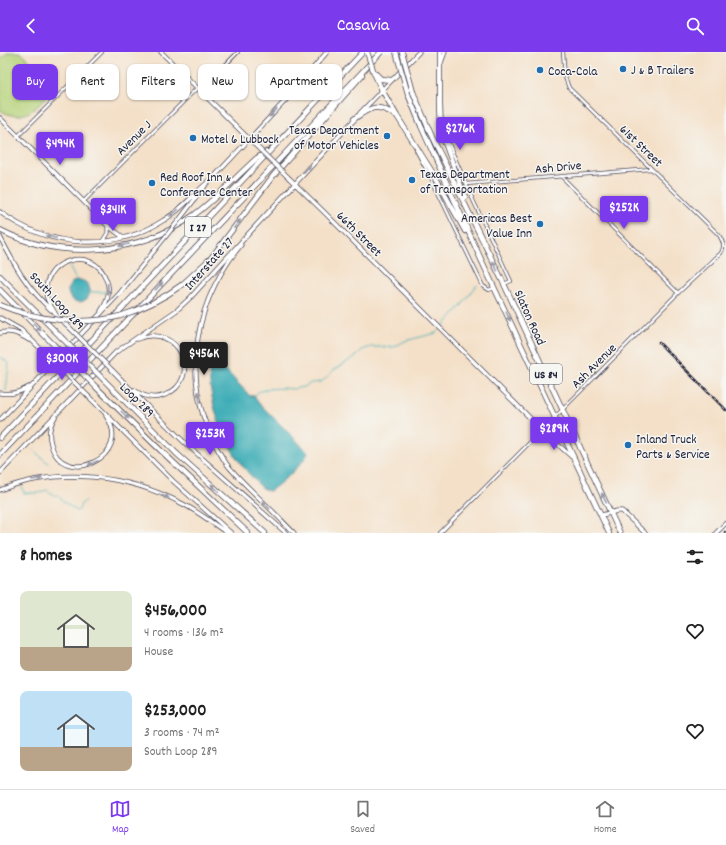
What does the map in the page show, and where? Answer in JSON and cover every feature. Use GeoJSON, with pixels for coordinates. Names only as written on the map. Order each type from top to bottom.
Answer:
{"type":"FeatureCollection","features":[{"type":"Feature","properties":{"kind":"highway","name":"I 27"},"geometry":{"type":"LineString","coordinates":[[0,438],[363,52]]}},
{"type":"Feature","properties":{"kind":"highway"},"geometry":{"type":"LineString","coordinates":[[367,52],[374,73],[396,116],[436,178],[479,255]]}},
{"type":"Feature","properties":{"kind":"highway","name":"I 27"},"geometry":{"type":"LineString","coordinates":[[0,455],[382,52]]}},
{"type":"Feature","properties":{"kind":"highway"},"geometry":{"type":"LineString","coordinates":[[0,305],[37,316],[59,320],[101,319],[120,316],[165,296],[196,274],[214,254],[273,176],[382,52]]}},
{"type":"Feature","properties":{"kind":"highway","name":"Slaton Road"},"geometry":{"type":"LineString","coordinates":[[396,52],[408,94],[421,126],[494,288],[556,417],[609,533]]}},
{"type":"Feature","properties":{"kind":"highway","name":"Slaton Road"},"geometry":{"type":"LineString","coordinates":[[402,52],[413,92],[432,137],[504,284],[620,533]]}},
{"type":"Feature","properties":{"kind":"highway"},"geometry":{"type":"LineString","coordinates":[[440,52],[441,132],[471,215]]}},
{"type":"Feature","properties":{"kind":"highway"},"geometry":{"type":"LineString","coordinates":[[374,73],[381,79],[391,80]]}},
{"type":"Feature","properties":{"kind":"highway"},"geometry":{"type":"LineString","coordinates":[[354,119],[365,111],[374,107],[387,110],[396,116]]}},
{"type":"Feature","properties":{"kind":"highway"},"geometry":{"type":"LineString","coordinates":[[0,230],[20,239],[45,246],[97,249],[127,245],[162,234],[198,212],[257,158],[271,149]]}},
{"type":"Feature","properties":{"kind":"highway","name":"Loop 289"},"geometry":{"type":"LineString","coordinates":[[0,276],[176,453],[265,533]]}},
{"type":"Feature","properties":{"kind":"highway"},"geometry":{"type":"LineString","coordinates":[[494,288],[504,284]]}},
{"type":"Feature","properties":{"kind":"highway","name":"Loop 289"},"geometry":{"type":"LineString","coordinates":[[0,290],[165,455],[248,533]]}},
{"type":"Feature","properties":{"kind":"main road","name":"66th Street"},"geometry":{"type":"LineString","coordinates":[[161,52],[198,89]]}},
{"type":"Feature","properties":{"kind":"main road"},"geometry":{"type":"LineString","coordinates":[[0,212],[26,228],[51,238],[78,242],[103,241],[143,231],[165,220],[182,207],[213,178],[285,101],[326,52]]}},
{"type":"Feature","properties":{"kind":"main road","name":"Interstate 27"},"geometry":{"type":"LineString","coordinates":[[0,473],[116,352],[184,304],[294,183],[419,52]]}},
{"type":"Feature","properties":{"kind":"main road"},"geometry":{"type":"LineString","coordinates":[[440,64],[445,52]]}},
{"type":"Feature","properties":{"kind":"main road","name":"66th Street"},"geometry":{"type":"LineString","coordinates":[[209,100],[542,430],[576,461]]}},
{"type":"Feature","properties":{"kind":"main road"},"geometry":{"type":"LineString","coordinates":[[0,118],[108,226],[123,237]]}},
{"type":"Feature","properties":{"kind":"main road"},"geometry":{"type":"LineString","coordinates":[[0,420],[119,294],[213,178]]}},
{"type":"Feature","properties":{"kind":"main road"},"geometry":{"type":"LineString","coordinates":[[271,208],[229,259],[208,299],[199,328],[196,374],[205,419],[227,464],[294,533]]}},
{"type":"Feature","properties":{"kind":"main road"},"geometry":{"type":"LineString","coordinates":[[103,241],[108,232],[108,226]]}},
{"type":"Feature","properties":{"kind":"main road","name":"South Loop 289"},"geometry":{"type":"LineString","coordinates":[[0,238],[27,285],[56,315],[185,443],[286,533]]}},
{"type":"Feature","properties":{"kind":"main road"},"geometry":{"type":"LineString","coordinates":[[56,315],[50,306],[47,297],[46,288],[50,276],[58,266],[66,261],[76,259],[91,262],[101,270],[107,280],[108,290],[106,301],[91,324]]}},
{"type":"Feature","properties":{"kind":"main road"},"geometry":{"type":"LineString","coordinates":[[0,318],[21,330],[182,489],[231,533]]}},
{"type":"Feature","properties":{"kind":"main road"},"geometry":{"type":"LineString","coordinates":[[0,333],[17,333],[37,345]]}},
{"type":"Feature","properties":{"kind":"main road"},"geometry":{"type":"LineString","coordinates":[[116,352],[138,339],[153,336],[168,339],[182,353],[184,367],[183,377],[177,387],[168,394],[157,398],[147,397],[142,396],[127,386]]}},
{"type":"Feature","properties":{"kind":"main road"},"geometry":{"type":"LineString","coordinates":[[0,393],[18,393],[34,383]]}},
{"type":"Feature","properties":{"kind":"main road"},"geometry":{"type":"LineString","coordinates":[[67,403],[52,422],[49,438],[52,449],[58,457],[64,462],[75,466],[93,464],[101,459],[109,449],[112,439],[112,430],[107,418],[99,407]]}},
{"type":"Feature","properties":{"kind":"main road"},"geometry":{"type":"LineString","coordinates":[[0,490],[24,482],[54,477],[85,477],[117,481],[136,485],[165,495],[197,512],[227,533]]}},
{"type":"Feature","properties":{"kind":"main road"},"geometry":{"type":"LineString","coordinates":[[602,516],[611,512],[622,511],[645,533]]}},
{"type":"Feature","properties":{"kind":"main road"},"geometry":{"type":"LineString","coordinates":[[716,533],[726,523]]}},
{"type":"Feature","properties":{"kind":"street"},"geometry":{"type":"LineString","coordinates":[[18,136],[102,52]]}},
{"type":"Feature","properties":{"kind":"street","name":"Avenue J"},"geometry":{"type":"LineString","coordinates":[[225,64],[238,52]]}},
{"type":"Feature","properties":{"kind":"street","name":"61st Street"},"geometry":{"type":"LineString","coordinates":[[563,52],[565,77],[569,88],[719,235],[724,245]]}},
{"type":"Feature","properties":{"kind":"street","name":"Avenue J"},"geometry":{"type":"LineString","coordinates":[[84,201],[198,89]]}},
{"type":"Feature","properties":{"kind":"street","name":"Slaton Road"},"geometry":{"type":"LineString","coordinates":[[440,122],[466,184],[511,280],[504,284]]}},
{"type":"Feature","properties":{"kind":"street","name":"Slaton Road"},"geometry":{"type":"LineString","coordinates":[[409,137],[431,178],[483,286],[489,290],[494,288]]}},
{"type":"Feature","properties":{"kind":"street","name":"Ash Drive"},"geometry":{"type":"LineString","coordinates":[[466,184],[651,168]]}},
{"type":"Feature","properties":{"kind":"street"},"geometry":{"type":"LineString","coordinates":[[561,176],[678,293]]}},
{"type":"Feature","properties":{"kind":"street","name":"Ash Avenue"},"geometry":{"type":"LineString","coordinates":[[440,533],[678,293],[721,253],[724,245]]}},
{"type":"Feature","properties":{"kind":"green space"},"geometry":{"type":"Polygon","coordinates":[[[8,52],[20,52],[30,61],[32,64],[12,64],[12,100],[44,100],[35,109],[22,115],[7,114],[0,110],[0,60],[8,52]]]}},
{"type":"Feature","properties":{"kind":"water"},"geometry":{"type":"Polygon","coordinates":[[[75,280],[83,280],[90,287],[90,295],[83,302],[75,302],[68,295],[68,287],[75,280]]]}},
{"type":"Feature","properties":{"kind":"water"},"geometry":{"type":"Polygon","coordinates":[[[214,360],[223,367],[250,396],[255,395],[258,402],[308,453],[285,479],[270,491],[265,490],[243,466],[226,440],[220,426],[215,411],[210,380],[209,365],[211,361],[214,360]]]}},
{"type":"Feature","properties":{"kind":"waterway"},"geometry":{"type":"LineString","coordinates":[[68,264],[76,280]]}},
{"type":"Feature","properties":{"kind":"waterway"},"geometry":{"type":"LineString","coordinates":[[442,327],[462,305],[477,285]]}},
{"type":"Feature","properties":{"kind":"waterway"},"geometry":{"type":"LineString","coordinates":[[90,292],[106,292]]}},
{"type":"Feature","properties":{"kind":"waterway"},"geometry":{"type":"LineString","coordinates":[[255,395],[258,392],[267,389],[292,389],[304,387],[311,383],[321,382],[334,370],[358,355],[362,350],[371,347],[394,347],[405,341],[436,333],[439,330]]}},
{"type":"Feature","properties":{"kind":"waterway"},"geometry":{"type":"LineString","coordinates":[[0,357],[9,363],[6,391]]}},
{"type":"Feature","properties":{"kind":"waterway"},"geometry":{"type":"LineString","coordinates":[[33,450],[48,463]]}},
{"type":"Feature","properties":{"kind":"waterway"},"geometry":{"type":"LineString","coordinates":[[22,486],[24,493],[38,493],[47,490],[55,496],[59,496],[64,502],[77,511],[79,510],[81,504],[85,501]]}},
{"type":"Feature","properties":{"kind":"railway"},"geometry":{"type":"LineString","coordinates":[[659,343],[726,410]]}},
{"type":"Feature","properties":{"kind":"place","name":"J & B Trailers"},"geometry":{"type":"Point","coordinates":[623,69]}},
{"type":"Feature","properties":{"kind":"place","name":"Coca-Cola"},"geometry":{"type":"Point","coordinates":[540,70]}},
{"type":"Feature","properties":{"kind":"place","name":"Texas Department of Motor Vehicles"},"geometry":{"type":"Point","coordinates":[387,136]}},
{"type":"Feature","properties":{"kind":"place","name":"Motel 6 Lubbock"},"geometry":{"type":"Point","coordinates":[193,138]}},
{"type":"Feature","properties":{"kind":"place","name":"Texas Department of Transportation"},"geometry":{"type":"Point","coordinates":[412,180]}},
{"type":"Feature","properties":{"kind":"place","name":"Red Roof Inn & Conference Center"},"geometry":{"type":"Point","coordinates":[152,183]}},
{"type":"Feature","properties":{"kind":"place","name":"Americas Best Value Inn"},"geometry":{"type":"Point","coordinates":[540,224]}},
{"type":"Feature","properties":{"kind":"place","name":"Inland Truck Parts & Service"},"geometry":{"type":"Point","coordinates":[628,445]}}]}
